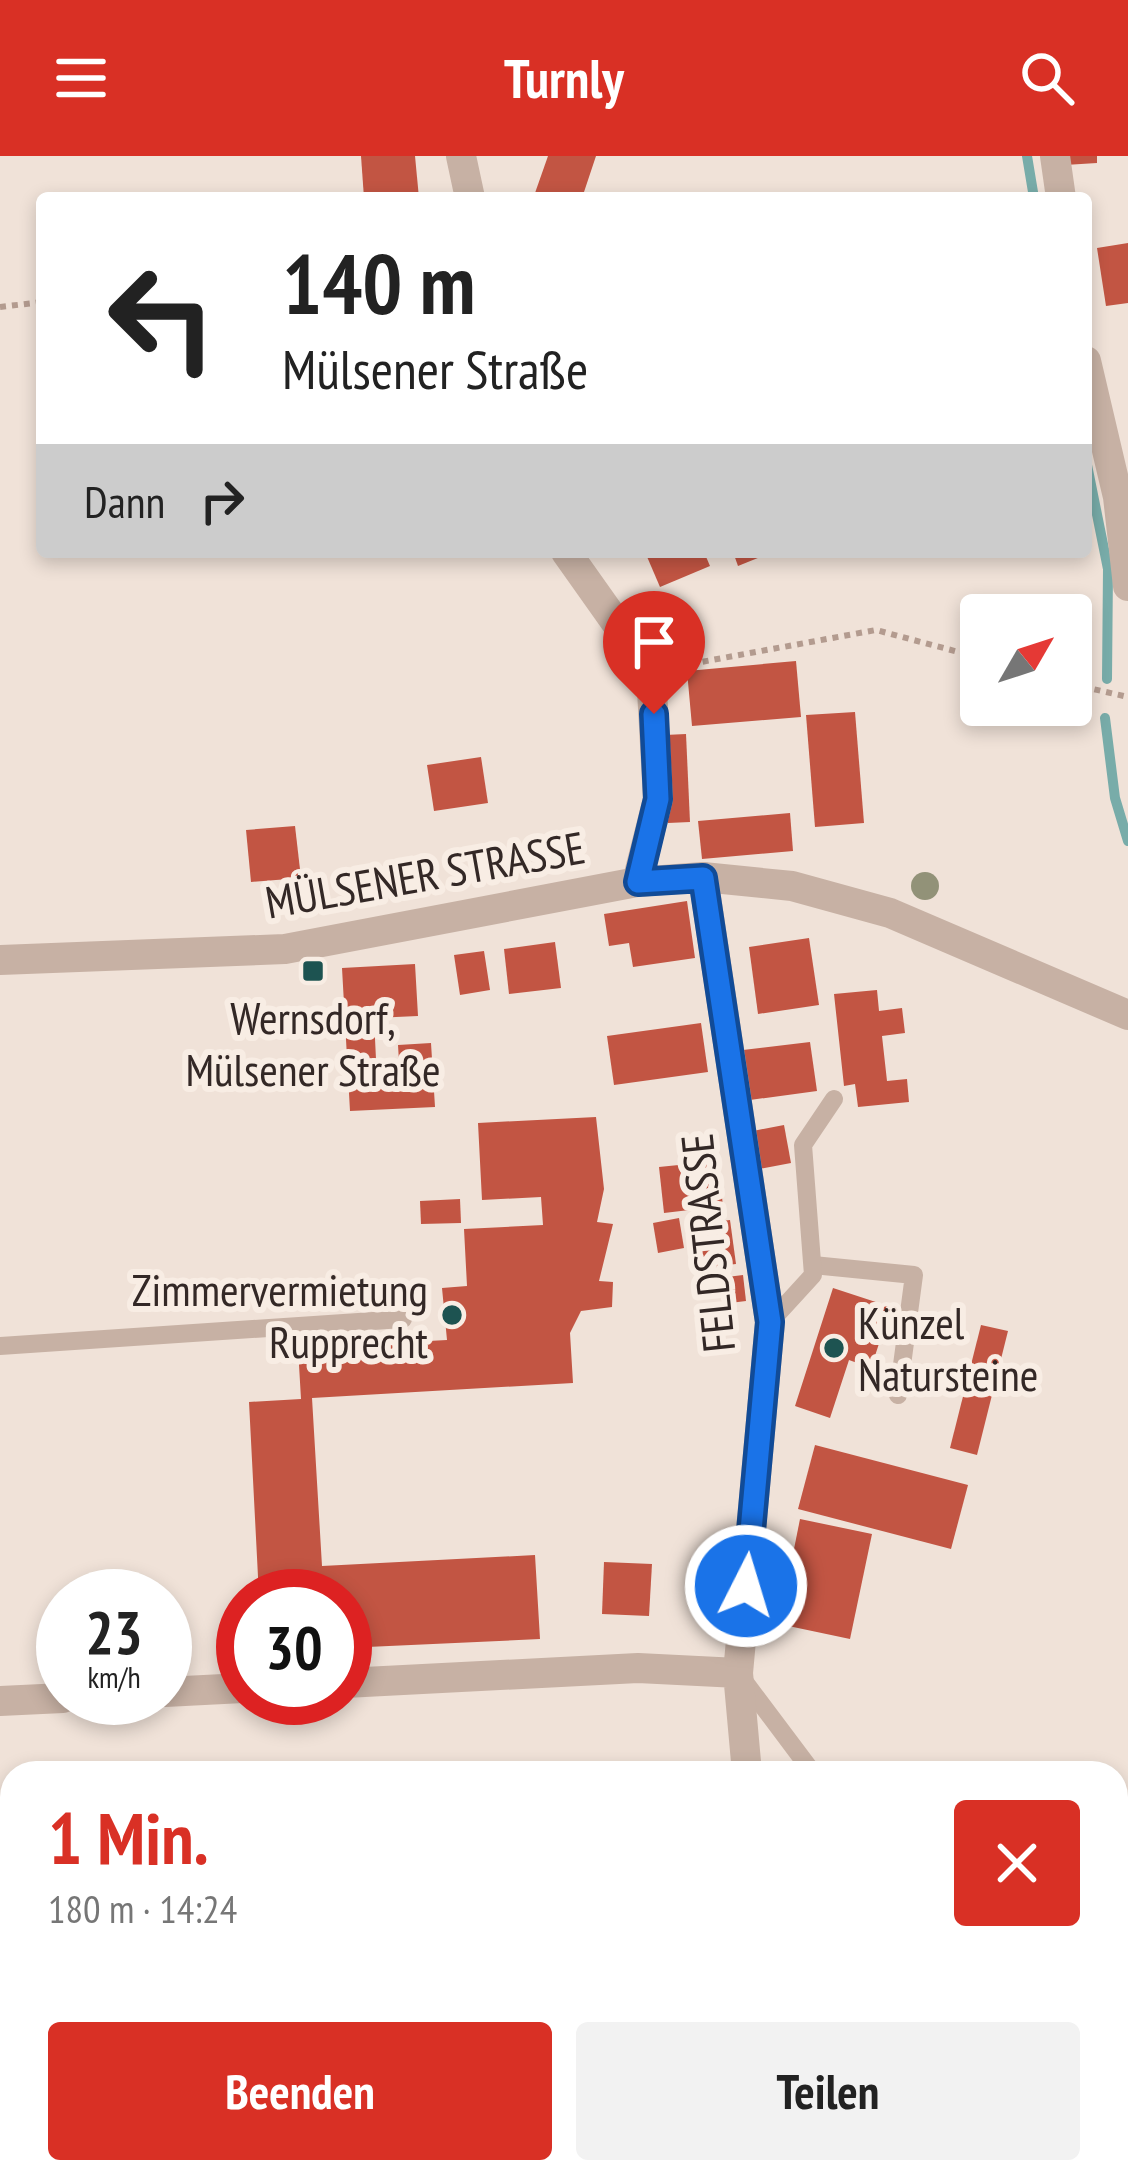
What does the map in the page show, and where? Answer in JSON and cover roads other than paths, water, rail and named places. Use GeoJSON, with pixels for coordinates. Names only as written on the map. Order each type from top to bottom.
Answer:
{"type":"FeatureCollection","features":[{"type":"Feature","properties":{"kind":"street"},"geometry":{"type":"LineString","coordinates":[[460,156],[469,192]]}},
{"type":"Feature","properties":{"kind":"street"},"geometry":{"type":"LineString","coordinates":[[1055,156],[1060,192]]}},
{"type":"Feature","properties":{"kind":"street"},"geometry":{"type":"LineString","coordinates":[[1092,386],[1118,497],[1128,586]]}},
{"type":"Feature","properties":{"kind":"street"},"geometry":{"type":"LineString","coordinates":[[570,558],[651,672],[658,799],[638,882]]}},
{"type":"Feature","properties":{"kind":"street","name":"MÜLSENER STRASSE"},"geometry":{"type":"LineString","coordinates":[[0,960],[285,949],[638,882],[703,878],[792,886],[890,913],[1128,1015]]}},
{"type":"Feature","properties":{"kind":"street","name":"FELDSTRASSE"},"geometry":{"type":"LineString","coordinates":[[703,878],[770,1322],[739,1673],[746,1761]]}},
{"type":"Feature","properties":{"kind":"street"},"geometry":{"type":"LineString","coordinates":[[372,1682],[638,1668],[739,1673]]}},
{"type":"Feature","properties":{"kind":"street"},"geometry":{"type":"LineString","coordinates":[[0,1701],[36,1699]]}},
{"type":"Feature","properties":{"kind":"lane"},"geometry":{"type":"LineString","coordinates":[[770,1322],[813,1276],[802,1145],[834,1099]]}},
{"type":"Feature","properties":{"kind":"lane"},"geometry":{"type":"LineString","coordinates":[[813,1265],[914,1275],[898,1394]]}},
{"type":"Feature","properties":{"kind":"lane"},"geometry":{"type":"LineString","coordinates":[[0,1346],[403,1319]]}},
{"type":"Feature","properties":{"kind":"lane"},"geometry":{"type":"LineString","coordinates":[[739,1673],[804,1761]]}},
{"type":"Feature","properties":{"kind":"waterway"},"geometry":{"type":"LineString","coordinates":[[1027,156],[1033,192]]}},
{"type":"Feature","properties":{"kind":"waterway"},"geometry":{"type":"LineString","coordinates":[[1092,490],[1108,569],[1107,679]]}},
{"type":"Feature","properties":{"kind":"waterway"},"geometry":{"type":"LineString","coordinates":[[1105,718],[1115,798],[1128,841]]}},
{"type":"Feature","properties":{"kind":"place","name":"Wernsdorf, Mülsener Straße"},"geometry":{"type":"Point","coordinates":[313,971]}},
{"type":"Feature","properties":{"kind":"place","name":"Zimmervermietung Rupprecht"},"geometry":{"type":"Point","coordinates":[452,1315]}},
{"type":"Feature","properties":{"kind":"place","name":"Künzel Natursteine"},"geometry":{"type":"Point","coordinates":[834,1348]}}]}
